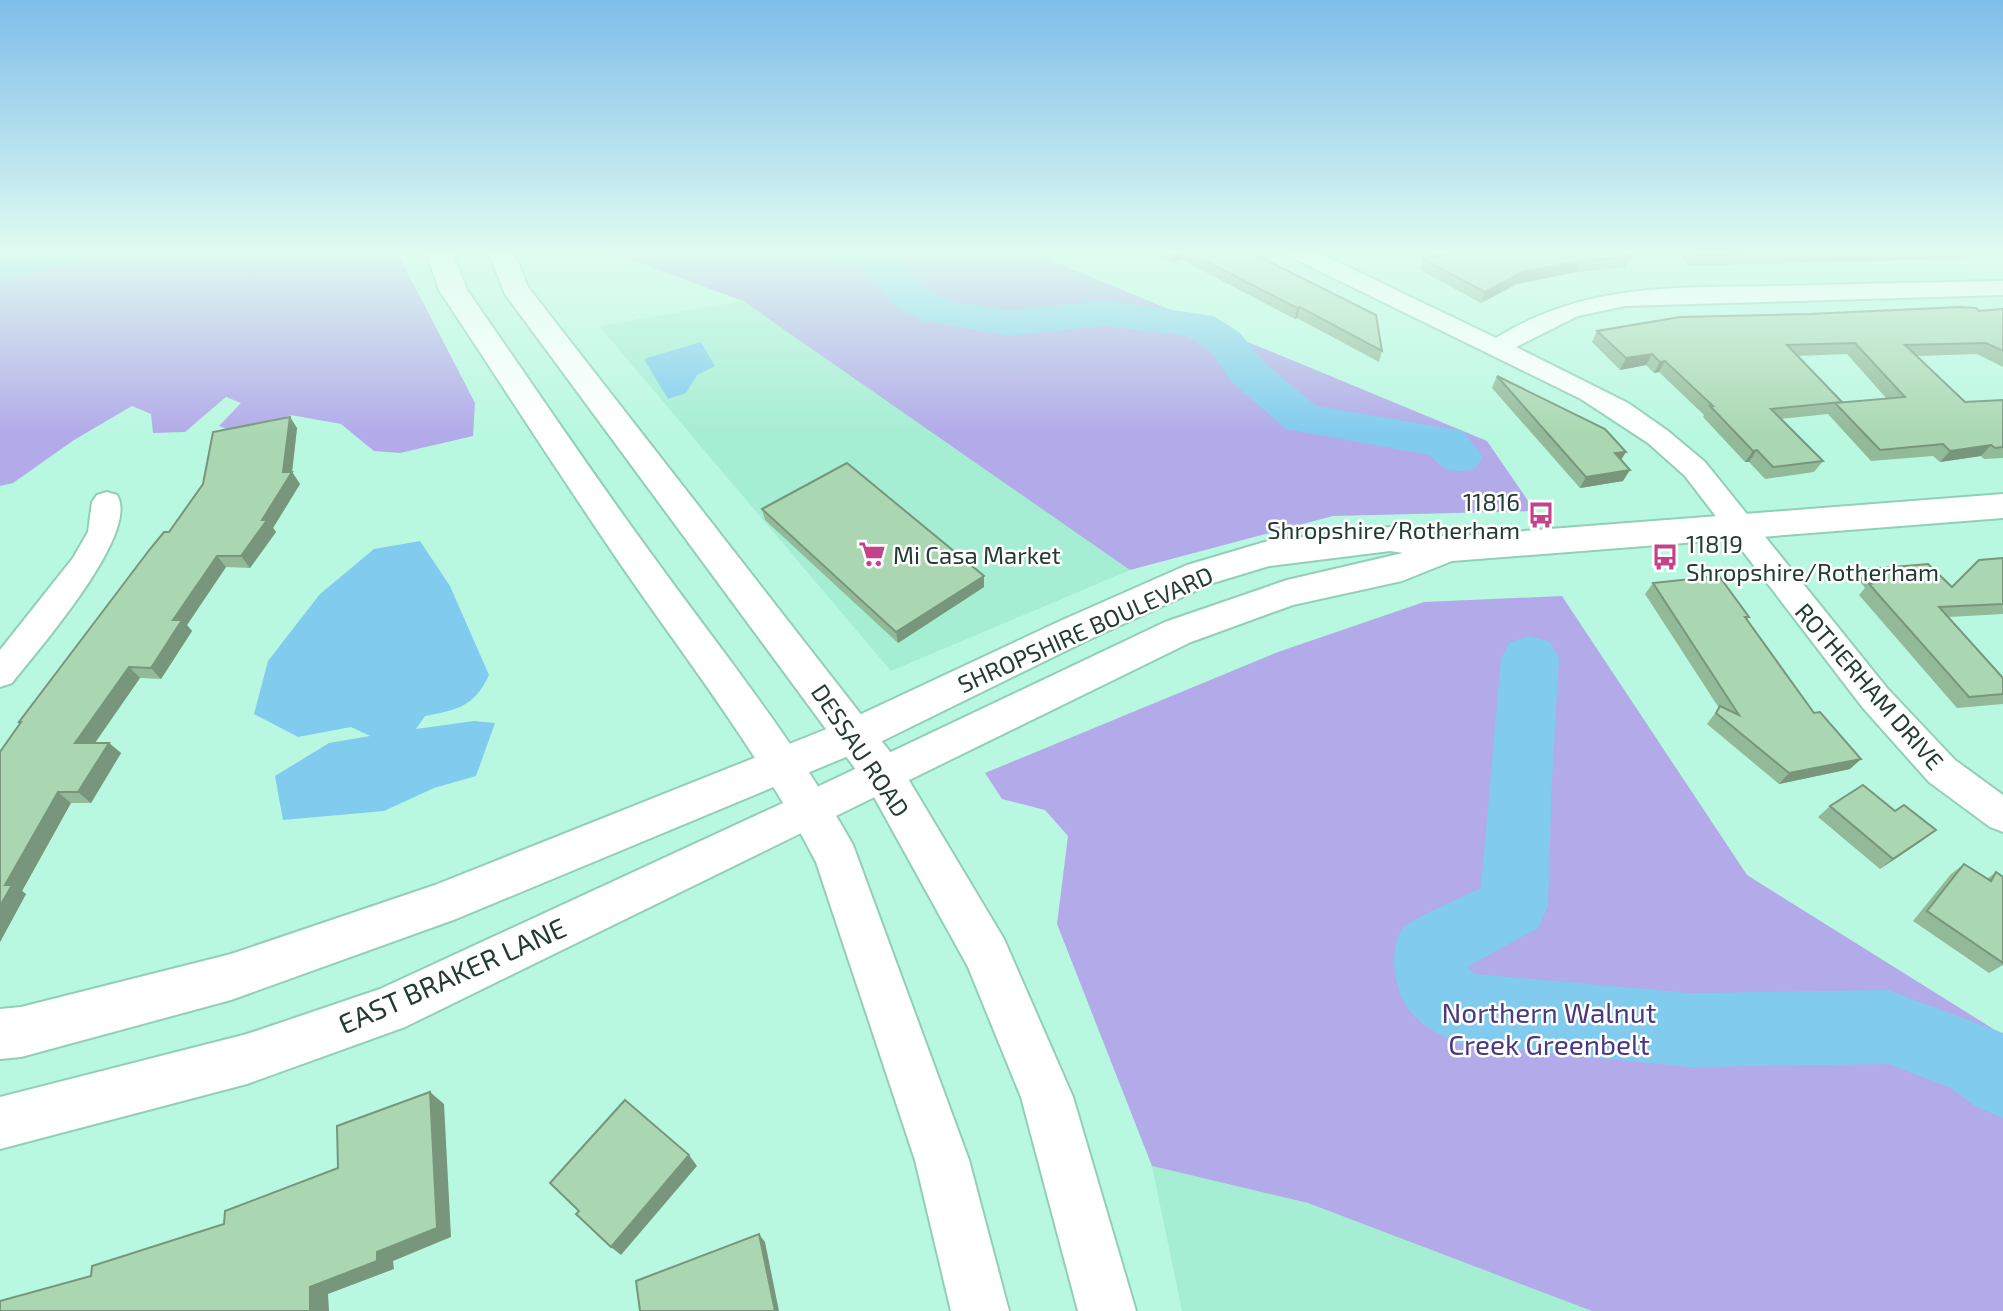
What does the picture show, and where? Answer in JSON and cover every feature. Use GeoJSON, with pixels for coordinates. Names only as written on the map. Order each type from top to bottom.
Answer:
{"type":"FeatureCollection","features":[{"type":"Feature","properties":{"kind":"street"},"geometry":{"type":"LineString","coordinates":[[469,313],[635,558],[676,611],[781,765],[811,810],[837,859],[942,1160],[981,1311]]}},
{"type":"Feature","properties":{"kind":"street","name":"DESSAU ROAD"},"geometry":{"type":"LineString","coordinates":[[534,313],[856,735],[883,774],[987,955],[1047,1097],[1107,1311]]}},
{"type":"Feature","properties":{"kind":"street","name":"ROTHERHAM DRIVE"},"geometry":{"type":"LineString","coordinates":[[1428,313],[1631,415],[1665,440],[1695,469],[1875,698],[1942,771],[2003,816]]}},
{"type":"Feature","properties":{"kind":"street"},"geometry":{"type":"LineString","coordinates":[[1499,347],[1560,313]]}},
{"type":"Feature","properties":{"kind":"street"},"geometry":{"type":"LineString","coordinates":[[0,674],[85,565],[103,532],[107,502]]}},
{"type":"Feature","properties":{"kind":"street","name":"SHROPSHIRE BOULEVARD"},"geometry":{"type":"LineString","coordinates":[[856,735],[1073,631],[1200,574],[1268,554],[1390,539],[1447,549],[2003,506]]}},
{"type":"Feature","properties":{"kind":"street","name":"SHROPSHIRE BOULEVARD"},"geometry":{"type":"LineString","coordinates":[[883,774],[1178,632],[1287,593],[1402,568],[1447,549]]}},
{"type":"Feature","properties":{"kind":"street"},"geometry":{"type":"LineString","coordinates":[[0,1034],[21,1032],[231,977],[440,904],[856,735]]}},
{"type":"Feature","properties":{"kind":"street","name":"EAST BRAKER LANE"},"geometry":{"type":"LineString","coordinates":[[0,1123],[247,1059],[388,1010],[883,774]]}},
{"type":"Feature","properties":{"kind":"shaded area"},"geometry":{"type":"Polygon","coordinates":[[[673,313],[761,313],[1130,570],[891,671],[599,326],[673,313]]]}},
{"type":"Feature","properties":{"kind":"shaded area"},"geometry":{"type":"Polygon","coordinates":[[[1152,1166],[1308,1203],[1592,1311],[1182,1311],[1152,1166]]]}},
{"type":"Feature","properties":{"kind":"green space"},"geometry":{"type":"Polygon","coordinates":[[[0,313],[429,313],[475,403],[473,436],[400,453],[374,451],[341,424],[291,415],[239,434],[219,426],[241,403],[226,397],[185,432],[153,433],[151,414],[132,406],[74,440],[13,483],[0,486],[0,313]]]}},
{"type":"Feature","properties":{"kind":"green space"},"geometry":{"type":"Polygon","coordinates":[[[761,313],[1179,313],[1487,441],[1535,511],[1333,516],[1130,570],[761,313]]]}},
{"type":"Feature","properties":{"kind":"green space","name":"Northern Walnut Creek Greenbelt"},"geometry":{"type":"Polygon","coordinates":[[[1562,596],[1747,875],[2003,1035],[2003,1311],[1592,1311],[1308,1203],[1152,1166],[1057,924],[1068,836],[1045,810],[1002,799],[985,773],[1278,652],[1424,602],[1562,596]]]}},
{"type":"Feature","properties":{"kind":"water"},"geometry":{"type":"Polygon","coordinates":[[[701,342],[715,366],[697,375],[686,393],[668,399],[644,359],[701,342]]]}},
{"type":"Feature","properties":{"kind":"water"},"geometry":{"type":"Polygon","coordinates":[[[420,541],[450,586],[489,675],[471,700],[455,709],[425,716],[416,729],[474,721],[495,723],[476,776],[434,788],[384,811],[283,820],[275,776],[329,743],[370,736],[351,727],[298,737],[254,714],[268,661],[320,594],[374,549],[420,541]]]}},
{"type":"Feature","properties":{"kind":"building"},"geometry":{"type":"Polygon","coordinates":[[[1312,313],[1376,315],[1382,351],[1312,313]]]}},
{"type":"Feature","properties":{"kind":"building"},"geometry":{"type":"Polygon","coordinates":[[[2003,313],[2003,351],[1986,343],[1905,345],[1965,402],[2003,400],[2003,447],[1995,448],[1991,445],[1950,451],[1943,444],[1880,450],[1835,403],[1905,397],[1855,343],[1787,345],[1842,402],[1771,409],[1823,461],[1773,467],[1757,450],[1753,451],[1710,406],[1713,406],[1665,361],[1660,362],[1652,354],[1626,358],[1597,331],[1680,317],[2003,313]]]}},
{"type":"Feature","properties":{"kind":"building"},"geometry":{"type":"Polygon","coordinates":[[[1497,376],[1605,429],[1626,452],[1615,453],[1630,470],[1586,477],[1497,376]]]}},
{"type":"Feature","properties":{"kind":"building"},"geometry":{"type":"Polygon","coordinates":[[[290,417],[283,472],[292,472],[262,520],[267,520],[241,556],[217,556],[173,620],[182,620],[151,668],[129,667],[75,743],[109,743],[78,792],[58,792],[5,885],[12,885],[0,906],[0,752],[19,722],[150,549],[164,532],[169,532],[203,484],[213,432],[290,417]]]}},
{"type":"Feature","properties":{"kind":"building","name":"Mi Casa Market"},"geometry":{"type":"Polygon","coordinates":[[[847,463],[984,576],[896,632],[762,509],[847,463]]]}},
{"type":"Feature","properties":{"kind":"building"},"geometry":{"type":"Polygon","coordinates":[[[2003,558],[2003,604],[1939,607],[2003,678],[2003,694],[1969,697],[1869,584],[1881,582],[1869,569],[1928,564],[1952,587],[1979,560],[2003,558]]]}},
{"type":"Feature","properties":{"kind":"building"},"geometry":{"type":"Polygon","coordinates":[[[1719,576],[1814,713],[1820,712],[1861,759],[1789,773],[1716,713],[1720,706],[1739,715],[1653,583],[1719,576]]]}},
{"type":"Feature","properties":{"kind":"building"},"geometry":{"type":"Polygon","coordinates":[[[1863,785],[1895,811],[1904,805],[1936,830],[1893,859],[1830,806],[1863,785]]]}},
{"type":"Feature","properties":{"kind":"building"},"geometry":{"type":"Polygon","coordinates":[[[1964,864],[1991,881],[1996,872],[2003,877],[2003,963],[1927,911],[1964,864]]]}},
{"type":"Feature","properties":{"kind":"building"},"geometry":{"type":"Polygon","coordinates":[[[430,1092],[437,1228],[377,1252],[377,1261],[310,1287],[310,1311],[0,1311],[0,1301],[91,1276],[92,1266],[224,1224],[225,1211],[338,1168],[337,1126],[430,1092]]]}},
{"type":"Feature","properties":{"kind":"building"},"geometry":{"type":"Polygon","coordinates":[[[625,1100],[689,1155],[611,1247],[576,1214],[579,1211],[550,1183],[625,1100]]]}},
{"type":"Feature","properties":{"kind":"building"},"geometry":{"type":"Polygon","coordinates":[[[759,1234],[775,1311],[640,1311],[636,1281],[759,1234]]]}},
{"type":"Feature","properties":{"kind":"waterway"},"geometry":{"type":"LineString","coordinates":[[948,313],[1008,323],[1103,313]]}},
{"type":"Feature","properties":{"kind":"waterway"},"geometry":{"type":"LineString","coordinates":[[1106,313],[1198,325],[1224,341],[1249,373],[1303,419],[1446,442],[1459,457]]}},
{"type":"Feature","properties":{"kind":"waterway"},"geometry":{"type":"LineString","coordinates":[[1530,658],[1520,780],[1514,906],[1429,951],[1432,984],[1460,1008],[1690,1030],[1888,1027],[1976,1060],[2003,1080]]}},
{"type":"Feature","properties":{"kind":"place","name":"11816 Shropshire/Rotherham"},"geometry":{"type":"Point","coordinates":[1541,515]}},
{"type":"Feature","properties":{"kind":"place","name":"Mi Casa Market"},"geometry":{"type":"Point","coordinates":[872,554]}},
{"type":"Feature","properties":{"kind":"place","name":"11819 Shropshire/Rotherham"},"geometry":{"type":"Point","coordinates":[1665,557]}}]}
